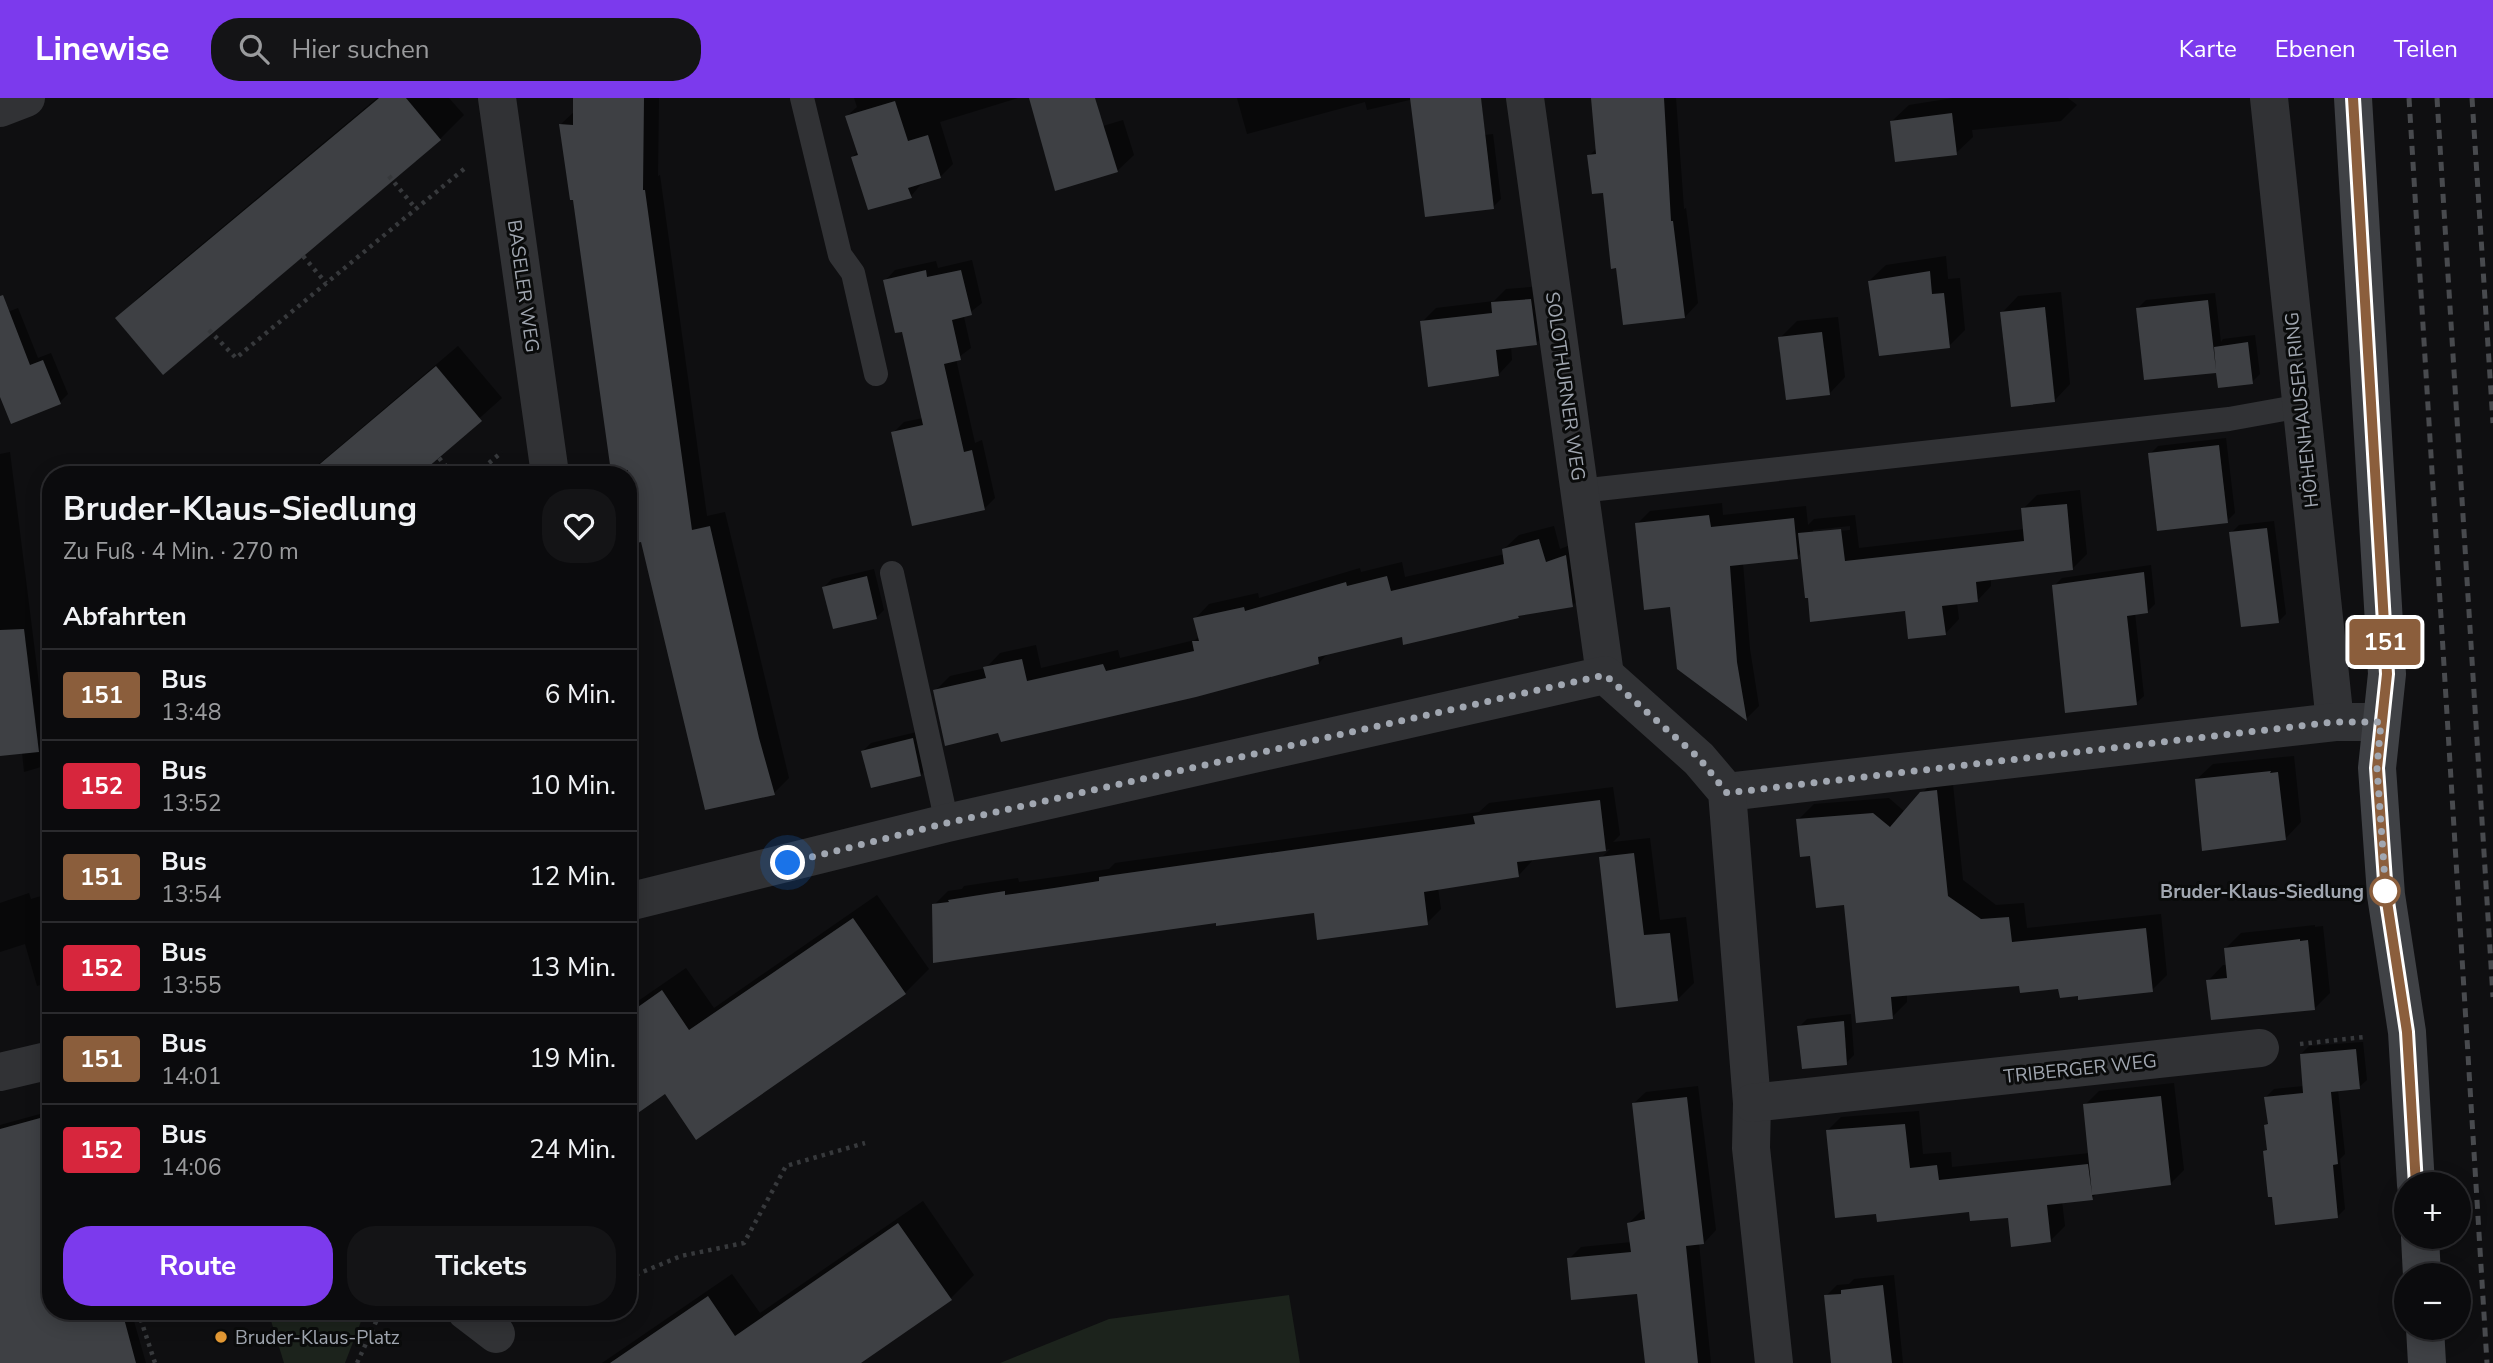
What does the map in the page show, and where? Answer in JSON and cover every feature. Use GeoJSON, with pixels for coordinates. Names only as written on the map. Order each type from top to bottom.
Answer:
{"type":"FeatureCollection","features":[{"type":"Feature","properties":{"kind":"street"},"geometry":{"type":"LineString","coordinates":[[0,108],[26,98]]}},
{"type":"Feature","properties":{"kind":"street","name":"BASELER WEG"},"geometry":{"type":"LineString","coordinates":[[497,98],[549,466]]}},
{"type":"Feature","properties":{"kind":"street","name":"SOLOTHURNER WEG"},"geometry":{"type":"LineString","coordinates":[[1525,98],[1605,675]]}},
{"type":"Feature","properties":{"kind":"street","name":"HÖHENHAUSER RING"},"geometry":{"type":"LineString","coordinates":[[2269,98],[2334,722]]}},
{"type":"Feature","properties":{"kind":"street"},"geometry":{"type":"LineString","coordinates":[[2353,98],[2387,674],[2377,768],[2386,895],[2407,1032],[2415,1172]]}},
{"type":"Feature","properties":{"kind":"street"},"geometry":{"type":"LineString","coordinates":[[637,900],[947,823],[1605,675],[1699,758],[1727,793],[1752,1103],[1751,1148],[1774,1363]]}},
{"type":"Feature","properties":{"kind":"street"},"geometry":{"type":"LineString","coordinates":[[1727,793],[2334,722],[2381,722]]}},
{"type":"Feature","properties":{"kind":"street","name":"TRIBERGER WEG"},"geometry":{"type":"LineString","coordinates":[[1752,1103],[2259,1048]]}},
{"type":"Feature","properties":{"kind":"street"},"geometry":{"type":"LineString","coordinates":[[2,1062],[42,1060]]}},
{"type":"Feature","properties":{"kind":"street"},"geometry":{"type":"LineString","coordinates":[[478,1320],[496,1334]]}},
{"type":"Feature","properties":{"kind":"street"},"geometry":{"type":"LineString","coordinates":[[2426,1340],[2427,1363]]}},
{"type":"Feature","properties":{"kind":"lane"},"geometry":{"type":"LineString","coordinates":[[802,98],[841,255],[853,273],[876,374]]}},
{"type":"Feature","properties":{"kind":"lane"},"geometry":{"type":"LineString","coordinates":[[1580,491],[2229,419],[2301,406]]}},
{"type":"Feature","properties":{"kind":"lane"},"geometry":{"type":"LineString","coordinates":[[892,573],[947,823]]}},
{"type":"Feature","properties":{"kind":"path"},"geometry":{"type":"LineString","coordinates":[[209,330],[236,358],[470,164],[505,146]]}},
{"type":"Feature","properties":{"kind":"path"},"geometry":{"type":"LineString","coordinates":[[389,176],[416,209]]}},
{"type":"Feature","properties":{"kind":"path"},"geometry":{"type":"LineString","coordinates":[[303,256],[326,283]]}},
{"type":"Feature","properties":{"kind":"path"},"geometry":{"type":"LineString","coordinates":[[439,458],[446,466]]}},
{"type":"Feature","properties":{"kind":"path"},"geometry":{"type":"LineString","coordinates":[[2259,1048],[2407,1032]]}},
{"type":"Feature","properties":{"kind":"path"},"geometry":{"type":"LineString","coordinates":[[637,1274],[681,1256],[744,1243],[786,1166],[865,1143]]}},
{"type":"Feature","properties":{"kind":"path"},"geometry":{"type":"LineString","coordinates":[[141,1320],[155,1363]]}},
{"type":"Feature","properties":{"kind":"path"},"geometry":{"type":"LineString","coordinates":[[357,1363],[377,1320]]}},
{"type":"Feature","properties":{"kind":"shaded area"},"geometry":{"type":"Polygon","coordinates":[[[1289,1295],[1300,1363],[1000,1363],[1109,1319],[1289,1295]]]}},
{"type":"Feature","properties":{"kind":"shaded area"},"geometry":{"type":"Polygon","coordinates":[[[271,1320],[362,1320],[345,1363],[284,1363],[271,1320]]]}},
{"type":"Feature","properties":{"kind":"building"},"geometry":{"type":"Polygon","coordinates":[[[379,98],[406,98],[441,140],[163,375],[115,318],[379,98]]]}},
{"type":"Feature","properties":{"kind":"building"},"geometry":{"type":"Polygon","coordinates":[[[573,98],[644,98],[643,190],[692,530],[710,526],[759,738],[775,795],[705,810],[641,542],[637,543],[637,466],[610,466],[573,200],[570,200],[559,124],[573,125],[573,98]]]}},
{"type":"Feature","properties":{"kind":"building"},"geometry":{"type":"Polygon","coordinates":[[[1029,98],[1095,98],[1118,172],[1055,191],[1029,98]]]}},
{"type":"Feature","properties":{"kind":"building"},"geometry":{"type":"Polygon","coordinates":[[[1410,98],[1481,98],[1494,209],[1425,217],[1410,98]]]}},
{"type":"Feature","properties":{"kind":"building"},"geometry":{"type":"Polygon","coordinates":[[[1591,98],[1664,98],[1671,221],[1685,318],[1623,325],[1616,268],[1611,269],[1603,193],[1592,194],[1587,155],[1596,154],[1591,98]]]}},
{"type":"Feature","properties":{"kind":"building"},"geometry":{"type":"Polygon","coordinates":[[[895,101],[908,141],[928,135],[941,178],[908,188],[912,198],[868,210],[851,157],[858,155],[845,116],[895,101]]]}},
{"type":"Feature","properties":{"kind":"building"},"geometry":{"type":"Polygon","coordinates":[[[1952,113],[1957,155],[1895,162],[1890,121],[1952,113]]]}},
{"type":"Feature","properties":{"kind":"building"},"geometry":{"type":"Polygon","coordinates":[[[926,270],[927,277],[961,270],[972,315],[952,320],[961,360],[944,364],[964,452],[972,450],[985,510],[912,526],[891,432],[923,425],[902,332],[895,333],[883,280],[926,270]]]}},
{"type":"Feature","properties":{"kind":"building"},"geometry":{"type":"Polygon","coordinates":[[[1930,271],[1932,294],[1944,293],[1950,348],[1879,356],[1868,281],[1930,271]]]}},
{"type":"Feature","properties":{"kind":"building"},"geometry":{"type":"Polygon","coordinates":[[[3,295],[30,365],[43,360],[61,404],[11,424],[0,397],[0,296],[3,295]]]}},
{"type":"Feature","properties":{"kind":"building"},"geometry":{"type":"Polygon","coordinates":[[[1531,299],[1537,345],[1496,350],[1499,376],[1428,387],[1420,321],[1492,313],[1491,302],[1531,299]]]}},
{"type":"Feature","properties":{"kind":"building"},"geometry":{"type":"Polygon","coordinates":[[[2208,300],[2216,370],[2214,347],[2248,342],[2253,384],[2218,388],[2216,373],[2144,380],[2136,308],[2208,300]]]}},
{"type":"Feature","properties":{"kind":"building"},"geometry":{"type":"Polygon","coordinates":[[[2045,307],[2055,402],[2011,407],[2000,312],[2045,307]]]}},
{"type":"Feature","properties":{"kind":"building"},"geometry":{"type":"Polygon","coordinates":[[[1822,332],[1830,395],[1786,400],[1778,337],[1822,332]]]}},
{"type":"Feature","properties":{"kind":"building"},"geometry":{"type":"Polygon","coordinates":[[[436,366],[482,421],[429,466],[317,466],[436,366]]]}},
{"type":"Feature","properties":{"kind":"building"},"geometry":{"type":"Polygon","coordinates":[[[2219,445],[2228,523],[2157,531],[2148,453],[2219,445]]]}},
{"type":"Feature","properties":{"kind":"building"},"geometry":{"type":"Polygon","coordinates":[[[2067,504],[2073,570],[1976,582],[1978,602],[1942,606],[1946,635],[1908,639],[1905,611],[1810,622],[1798,533],[1841,529],[1845,561],[2024,541],[2021,508],[2067,504]]]}},
{"type":"Feature","properties":{"kind":"building"},"geometry":{"type":"Polygon","coordinates":[[[1709,515],[1711,527],[1794,518],[1798,559],[1730,566],[1737,662],[1747,721],[1677,669],[1670,607],[1644,610],[1635,523],[1709,515]]]}},
{"type":"Feature","properties":{"kind":"building"},"geometry":{"type":"Polygon","coordinates":[[[2267,528],[2279,623],[2241,627],[2229,532],[2267,528]]]}},
{"type":"Feature","properties":{"kind":"building"},"geometry":{"type":"Polygon","coordinates":[[[1539,539],[1546,562],[1566,555],[1573,607],[1518,616],[1519,618],[1403,645],[1402,637],[1318,657],[1319,664],[1196,697],[1001,742],[998,733],[945,746],[933,690],[986,678],[983,667],[1022,659],[1027,681],[1103,664],[1106,671],[1194,651],[1192,641],[1199,641],[1193,618],[1244,607],[1245,611],[1346,582],[1347,586],[1387,576],[1391,591],[1504,564],[1502,549],[1539,539]]]}},
{"type":"Feature","properties":{"kind":"building"},"geometry":{"type":"Polygon","coordinates":[[[2144,572],[2148,613],[2127,616],[2137,705],[2065,713],[2052,585],[2144,572]]]}},
{"type":"Feature","properties":{"kind":"building"},"geometry":{"type":"Polygon","coordinates":[[[867,576],[877,619],[833,629],[822,587],[867,576]]]}},
{"type":"Feature","properties":{"kind":"building"},"geometry":{"type":"Polygon","coordinates":[[[24,629],[39,752],[0,756],[0,630],[24,629]]]}},
{"type":"Feature","properties":{"kind":"building"},"geometry":{"type":"Polygon","coordinates":[[[913,738],[921,776],[871,788],[861,751],[913,738]]]}},
{"type":"Feature","properties":{"kind":"building"},"geometry":{"type":"Polygon","coordinates":[[[2271,771],[2270,773],[2278,772],[2286,840],[2202,851],[2195,779],[2271,771]]]}},
{"type":"Feature","properties":{"kind":"building"},"geometry":{"type":"Polygon","coordinates":[[[1937,790],[1948,896],[1981,919],[2009,917],[2012,942],[2146,928],[2153,992],[2078,1000],[2078,996],[2060,998],[2058,989],[2020,993],[2019,986],[1891,997],[1893,1019],[1856,1023],[1844,905],[1816,908],[1810,856],[1800,857],[1796,819],[1873,813],[1890,827],[1920,792],[1937,790]]]}},
{"type":"Feature","properties":{"kind":"building"},"geometry":{"type":"Polygon","coordinates":[[[1600,800],[1606,851],[1517,862],[1519,877],[1424,892],[1428,925],[1317,940],[1314,913],[1216,926],[1216,923],[933,963],[932,904],[949,902],[948,900],[1005,891],[1005,895],[1054,888],[1099,881],[1099,877],[1475,824],[1473,816],[1600,800]]]}},
{"type":"Feature","properties":{"kind":"building"},"geometry":{"type":"Polygon","coordinates":[[[1634,853],[1644,935],[1670,933],[1678,1001],[1616,1008],[1599,857],[1634,853]]]}},
{"type":"Feature","properties":{"kind":"building"},"geometry":{"type":"Polygon","coordinates":[[[853,918],[906,994],[696,1140],[665,1094],[637,1114],[637,1008],[662,990],[689,1030],[853,918]]]}},
{"type":"Feature","properties":{"kind":"building"},"geometry":{"type":"Polygon","coordinates":[[[2308,940],[2315,1010],[2211,1020],[2206,980],[2227,978],[2224,948],[2308,940]]]}},
{"type":"Feature","properties":{"kind":"building"},"geometry":{"type":"Polygon","coordinates":[[[1844,1021],[1847,1065],[1802,1069],[1797,1026],[1844,1021]]]}},
{"type":"Feature","properties":{"kind":"building"},"geometry":{"type":"Polygon","coordinates":[[[2356,1049],[2360,1089],[2331,1092],[2338,1164],[2333,1165],[2338,1218],[2275,1225],[2272,1197],[2268,1197],[2263,1151],[2267,1150],[2264,1125],[2268,1124],[2264,1097],[2303,1093],[2300,1054],[2356,1049]]]}},
{"type":"Feature","properties":{"kind":"building"},"geometry":{"type":"Polygon","coordinates":[[[2161,1096],[2171,1185],[2092,1195],[2093,1200],[2047,1205],[2051,1242],[2011,1247],[2008,1218],[1970,1221],[1969,1212],[1877,1222],[1876,1214],[1835,1218],[1826,1130],[1905,1124],[1910,1168],[1937,1165],[1939,1180],[2088,1164],[2092,1194],[2083,1104],[2161,1096]]]}},
{"type":"Feature","properties":{"kind":"building"},"geometry":{"type":"Polygon","coordinates":[[[1687,1097],[1704,1244],[1686,1246],[1698,1363],[1645,1363],[1637,1294],[1571,1300],[1567,1258],[1631,1252],[1627,1223],[1645,1219],[1632,1103],[1687,1097]]]}},
{"type":"Feature","properties":{"kind":"building"},"geometry":{"type":"Polygon","coordinates":[[[42,1117],[42,1320],[124,1320],[136,1363],[0,1363],[0,1129],[42,1117]]]}},
{"type":"Feature","properties":{"kind":"building"},"geometry":{"type":"Polygon","coordinates":[[[898,1223],[952,1300],[861,1363],[610,1363],[708,1296],[735,1336],[898,1223]]]}},
{"type":"Feature","properties":{"kind":"building"},"geometry":{"type":"Polygon","coordinates":[[[1883,1285],[1892,1363],[1831,1363],[1824,1295],[1883,1285]]]}},
{"type":"Feature","properties":{"kind":"railway"},"geometry":{"type":"LineString","coordinates":[[2409,98],[2487,1363]]}},
{"type":"Feature","properties":{"kind":"railway"},"geometry":{"type":"LineString","coordinates":[[2437,98],[2493,997]]}},
{"type":"Feature","properties":{"kind":"railway"},"geometry":{"type":"LineString","coordinates":[[2472,98],[2493,423]]}},
{"type":"Feature","properties":{"kind":"bus line","name":"151"},"geometry":{"type":"LineString","coordinates":[[2353,98],[2387,674],[2377,768],[2386,895],[2407,1032],[2415,1172]]}},
{"type":"Feature","properties":{"kind":"place","name":"Bruder-Klaus-Siedlung"},"geometry":{"type":"Point","coordinates":[2385,891]}},
{"type":"Feature","properties":{"kind":"place","name":"Bruder-Klaus-Platz"},"geometry":{"type":"Point","coordinates":[221,1337]}},
{"type":"Feature","properties":{"kind":"route"},"geometry":{"type":"LineString","coordinates":[[788,863],[947,823],[1605,675],[1699,758],[1727,793],[2334,722],[2381,722],[2377,768],[2386,895],[2385,891]]}}]}
